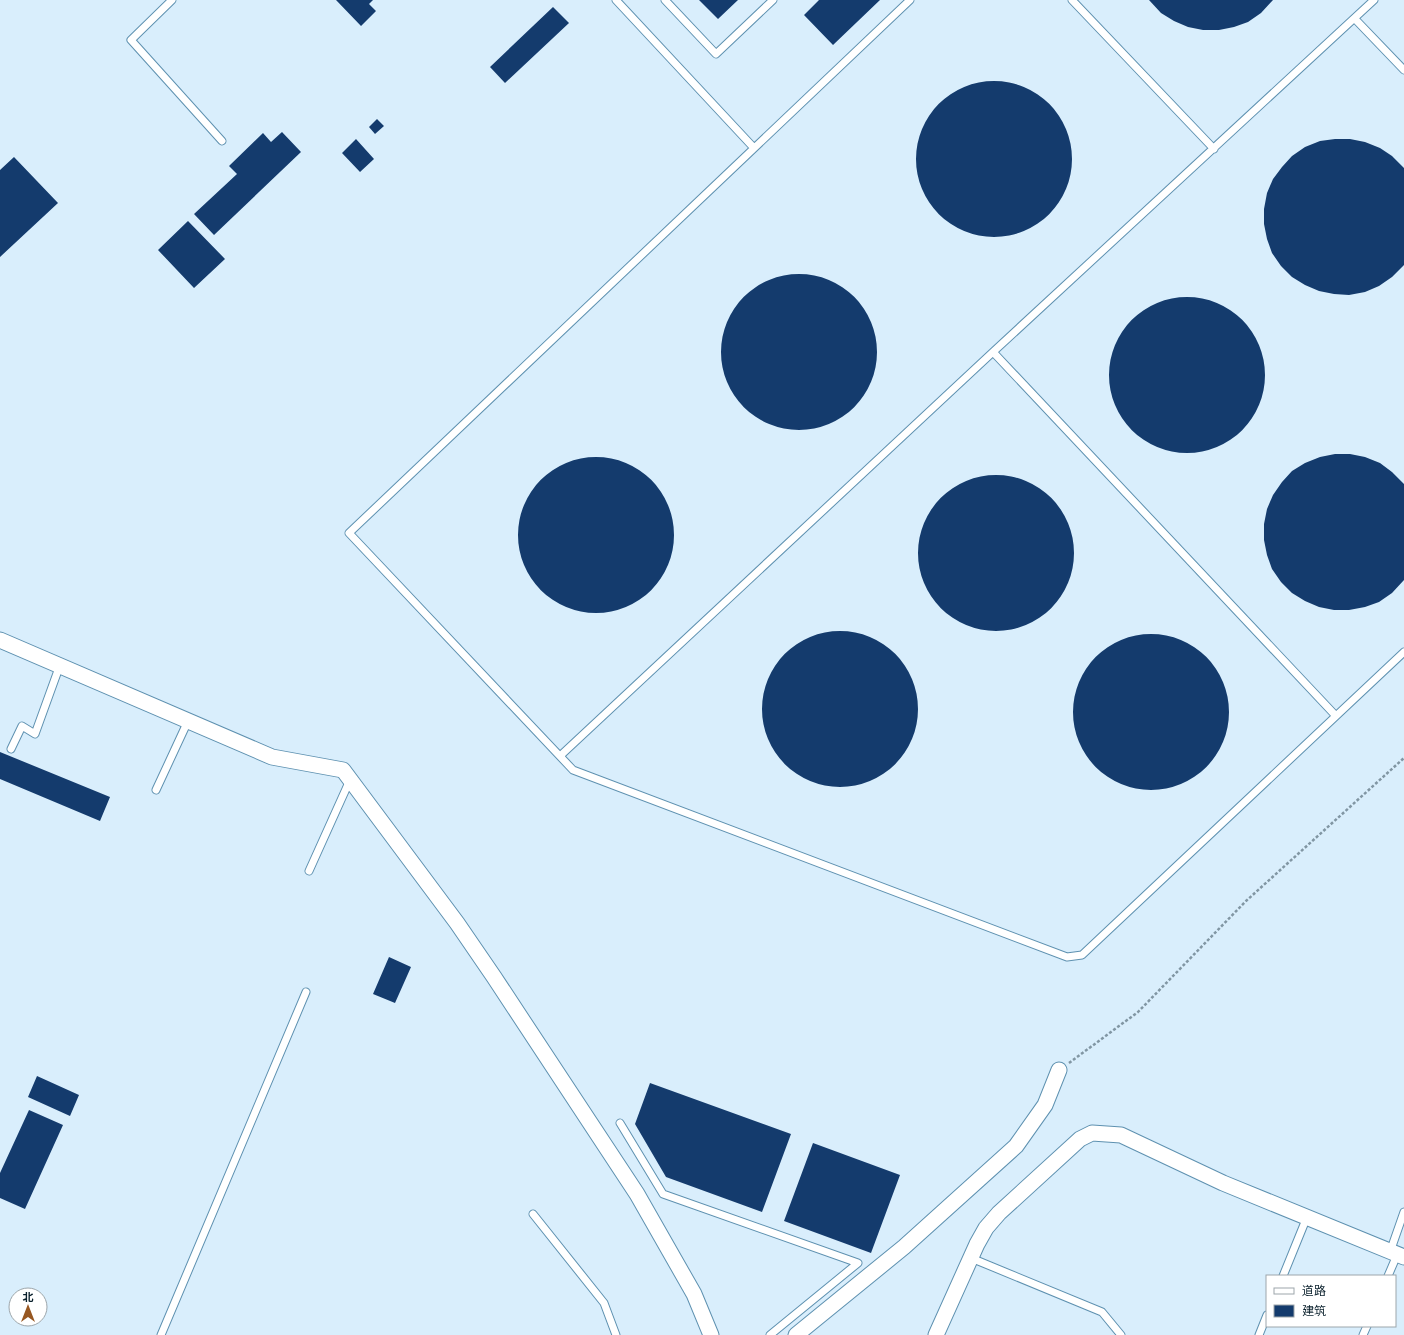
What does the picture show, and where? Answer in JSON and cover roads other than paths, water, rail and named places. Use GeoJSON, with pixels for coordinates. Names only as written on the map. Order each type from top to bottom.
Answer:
{"type":"FeatureCollection","features":[{"type":"Feature","properties":{"kind":"street"},"geometry":{"type":"LineString","coordinates":[[0,640],[272,757],[343,770],[478,953],[637,1194],[694,1294],[711,1335]]}},
{"type":"Feature","properties":{"kind":"street"},"geometry":{"type":"LineString","coordinates":[[796,1335],[904,1247],[1016,1146],[1045,1105],[1059,1070]]}},
{"type":"Feature","properties":{"kind":"street"},"geometry":{"type":"LineString","coordinates":[[936,1335],[970,1258],[986,1228],[999,1213],[1080,1139],[1092,1133],[1121,1135],[1223,1183],[1397,1254]]}},
{"type":"Feature","properties":{"kind":"lane"},"geometry":{"type":"LineString","coordinates":[[172,0],[131,40],[222,140]]}},
{"type":"Feature","properties":{"kind":"lane"},"geometry":{"type":"LineString","coordinates":[[616,0],[754,148]]}},
{"type":"Feature","properties":{"kind":"lane"},"geometry":{"type":"LineString","coordinates":[[665,0],[716,54],[773,0]]}},
{"type":"Feature","properties":{"kind":"lane"},"geometry":{"type":"LineString","coordinates":[[910,0],[349,533],[573,770],[1067,957],[1082,955],[1404,652]]}},
{"type":"Feature","properties":{"kind":"lane"},"geometry":{"type":"LineString","coordinates":[[1072,0],[1214,149]]}},
{"type":"Feature","properties":{"kind":"lane"},"geometry":{"type":"LineString","coordinates":[[560,756],[993,352],[1374,0]]}},
{"type":"Feature","properties":{"kind":"lane"},"geometry":{"type":"LineString","coordinates":[[1355,19],[1404,70]]}},
{"type":"Feature","properties":{"kind":"lane"},"geometry":{"type":"LineString","coordinates":[[993,352],[1336,716]]}},
{"type":"Feature","properties":{"kind":"lane"},"geometry":{"type":"LineString","coordinates":[[12,749],[22,726],[35,734],[60,665]]}},
{"type":"Feature","properties":{"kind":"lane"},"geometry":{"type":"LineString","coordinates":[[156,790],[188,721]]}},
{"type":"Feature","properties":{"kind":"lane"},"geometry":{"type":"LineString","coordinates":[[309,871],[350,780]]}},
{"type":"Feature","properties":{"kind":"lane"},"geometry":{"type":"LineString","coordinates":[[161,1335],[306,992]]}},
{"type":"Feature","properties":{"kind":"lane"},"geometry":{"type":"LineString","coordinates":[[620,1123],[662,1194],[858,1263],[770,1335]]}},
{"type":"Feature","properties":{"kind":"lane"},"geometry":{"type":"LineString","coordinates":[[1388,1275],[1397,1254],[1404,1212]]}},
{"type":"Feature","properties":{"kind":"lane"},"geometry":{"type":"LineString","coordinates":[[534,1214],[604,1303],[616,1335]]}},
{"type":"Feature","properties":{"kind":"lane"},"geometry":{"type":"LineString","coordinates":[[1283,1275],[1307,1217]]}},
{"type":"Feature","properties":{"kind":"lane"},"geometry":{"type":"LineString","coordinates":[[970,1258],[1102,1312],[1120,1335]]}},
{"type":"Feature","properties":{"kind":"lane"},"geometry":{"type":"LineString","coordinates":[[1259,1335],[1266,1318]]}}]}
